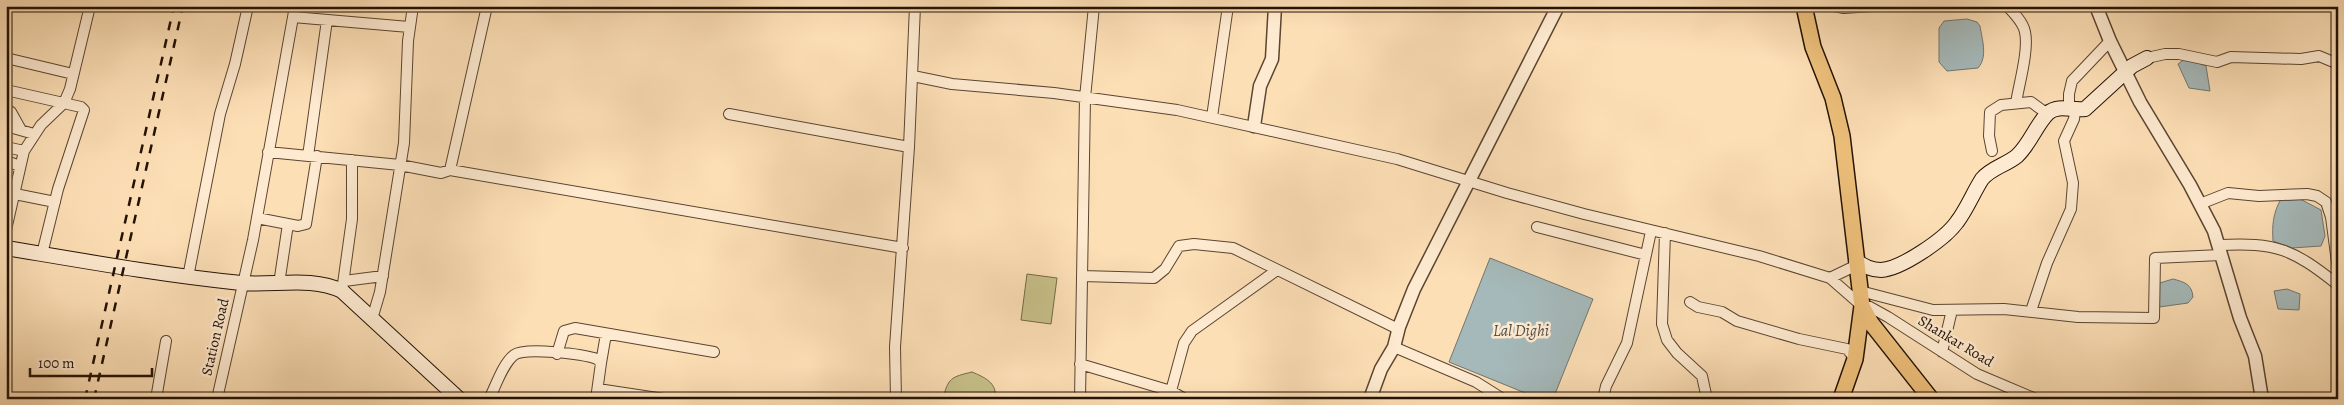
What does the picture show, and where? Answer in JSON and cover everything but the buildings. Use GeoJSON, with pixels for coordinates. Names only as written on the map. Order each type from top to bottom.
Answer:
{"type":"FeatureCollection","features":[{"type":"Feature","properties":{"kind":"main road"},"geometry":{"type":"LineString","coordinates":[[1804,6],[1813,47],[1833,98],[1842,136],[1861,299],[1855,359],[1840,399]]}},
{"type":"Feature","properties":{"kind":"main road"},"geometry":{"type":"LineString","coordinates":[[1856,263],[1872,269],[1883,270],[1914,257],[1944,236],[1958,222],[1983,179],[1994,169],[2018,155],[2049,112],[2062,108],[2072,110],[2085,109],[2132,66],[2147,58]]}},
{"type":"Feature","properties":{"kind":"main road"},"geometry":{"type":"LineString","coordinates":[[6,248],[188,277],[243,283],[328,284],[343,286],[372,319],[459,399]]}},
{"type":"Feature","properties":{"kind":"main road"},"geometry":{"type":"LineString","coordinates":[[1861,299],[1871,323],[1931,399]]}},
{"type":"Feature","properties":{"kind":"street"},"geometry":{"type":"LineString","coordinates":[[188,277],[220,114],[235,64],[248,6]]}},
{"type":"Feature","properties":{"kind":"street","name":"Station Road"},"geometry":{"type":"LineString","coordinates":[[216,399],[257,218],[295,6]]}},
{"type":"Feature","properties":{"kind":"street"},"geometry":{"type":"LineString","coordinates":[[372,319],[383,276],[406,124],[409,27],[413,6]]}},
{"type":"Feature","properties":{"kind":"street"},"geometry":{"type":"LineString","coordinates":[[450,170],[487,6]]}},
{"type":"Feature","properties":{"kind":"street"},"geometry":{"type":"LineString","coordinates":[[896,399],[895,347],[909,147],[915,6]]}},
{"type":"Feature","properties":{"kind":"street"},"geometry":{"type":"LineString","coordinates":[[1080,399],[1085,98],[1094,6]]}},
{"type":"Feature","properties":{"kind":"street"},"geometry":{"type":"LineString","coordinates":[[1212,117],[1228,6]]}},
{"type":"Feature","properties":{"kind":"street"},"geometry":{"type":"LineString","coordinates":[[1254,126],[1260,86],[1272,59],[1275,6]]}},
{"type":"Feature","properties":{"kind":"street"},"geometry":{"type":"LineString","coordinates":[[1370,399],[1381,369],[1394,347],[1399,327],[1468,181],[1503,112],[1528,69],[1558,6]]}},
{"type":"Feature","properties":{"kind":"street"},"geometry":{"type":"LineString","coordinates":[[1834,6],[1844,8],[1872,6]]}},
{"type":"Feature","properties":{"kind":"street"},"geometry":{"type":"LineString","coordinates":[[2007,6],[2015,14],[2025,31],[2025,49],[2016,103]]}},
{"type":"Feature","properties":{"kind":"street"},"geometry":{"type":"LineString","coordinates":[[2096,6],[2110,41],[2140,102],[2214,231],[2240,318],[2254,356],[2262,399]]}},
{"type":"Feature","properties":{"kind":"street"},"geometry":{"type":"LineString","coordinates":[[6,230],[24,151],[34,134],[64,103],[73,74],[87,7]]}},
{"type":"Feature","properties":{"kind":"street"},"geometry":{"type":"LineString","coordinates":[[293,17],[409,27]]}},
{"type":"Feature","properties":{"kind":"street"},"geometry":{"type":"LineString","coordinates":[[257,218],[302,226],[306,224],[327,20]]}},
{"type":"Feature","properties":{"kind":"street"},"geometry":{"type":"LineString","coordinates":[[2031,311],[2047,263],[2071,209],[2073,183],[2064,141],[2074,118],[2069,94],[2072,81],[2110,41]]}},
{"type":"Feature","properties":{"kind":"street"},"geometry":{"type":"LineString","coordinates":[[2147,58],[2165,54],[2179,54],[2217,62],[2231,57],[2300,58],[2319,56],[2338,64]]}},
{"type":"Feature","properties":{"kind":"street"},"geometry":{"type":"LineString","coordinates":[[6,58],[73,74]]}},
{"type":"Feature","properties":{"kind":"street"},"geometry":{"type":"LineString","coordinates":[[913,76],[952,84],[1177,110],[1254,126],[1397,159],[1584,214],[1759,256],[1830,278],[1861,299],[1933,310],[2031,311],[2078,317],[2154,318],[2155,258],[2220,250],[2253,243],[2283,249],[2309,261],[2337,284]]}},
{"type":"Feature","properties":{"kind":"street"},"geometry":{"type":"LineString","coordinates":[[6,90],[64,103],[84,110],[55,202],[42,254]]}},
{"type":"Feature","properties":{"kind":"street"},"geometry":{"type":"LineString","coordinates":[[1992,151],[1989,136],[1990,112],[2001,105],[2031,102],[2042,110],[2049,112]]}},
{"type":"Feature","properties":{"kind":"street"},"geometry":{"type":"LineString","coordinates":[[6,109],[11,112],[20,130]]}},
{"type":"Feature","properties":{"kind":"street"},"geometry":{"type":"LineString","coordinates":[[729,114],[909,147]]}},
{"type":"Feature","properties":{"kind":"street"},"geometry":{"type":"LineString","coordinates":[[6,126],[34,134]]}},
{"type":"Feature","properties":{"kind":"street"},"geometry":{"type":"LineString","coordinates":[[6,147],[24,151]]}},
{"type":"Feature","properties":{"kind":"street"},"geometry":{"type":"LineString","coordinates":[[268,152],[400,164],[441,173],[450,170],[903,248]]}},
{"type":"Feature","properties":{"kind":"street"},"geometry":{"type":"LineString","coordinates":[[352,160],[352,214],[343,286],[383,276]]}},
{"type":"Feature","properties":{"kind":"street"},"geometry":{"type":"LineString","coordinates":[[6,161],[20,166]]}},
{"type":"Feature","properties":{"kind":"street"},"geometry":{"type":"LineString","coordinates":[[2200,204],[2228,193],[2259,196],[2307,194],[2322,198],[2326,202],[2331,217],[2338,270],[2337,284]]}},
{"type":"Feature","properties":{"kind":"street"},"geometry":{"type":"LineString","coordinates":[[15,194],[55,202]]}},
{"type":"Feature","properties":{"kind":"street"},"geometry":{"type":"LineString","coordinates":[[279,284],[288,224]]}},
{"type":"Feature","properties":{"kind":"street"},"geometry":{"type":"LineString","coordinates":[[1537,227],[1646,255]]}},
{"type":"Feature","properties":{"kind":"street"},"geometry":{"type":"LineString","coordinates":[[1665,233],[1662,324],[1667,340],[1677,353],[1702,376],[1707,399]]}},
{"type":"Feature","properties":{"kind":"street"},"geometry":{"type":"LineString","coordinates":[[1603,399],[1606,386],[1627,343],[1650,236]]}},
{"type":"Feature","properties":{"kind":"street"},"geometry":{"type":"LineString","coordinates":[[1082,276],[1154,278],[1165,269],[1179,246],[1194,244],[1233,248],[1394,327],[1399,327]]}},
{"type":"Feature","properties":{"kind":"street"},"geometry":{"type":"LineString","coordinates":[[1830,278],[1856,263]]}},
{"type":"Feature","properties":{"kind":"street"},"geometry":{"type":"LineString","coordinates":[[1171,391],[1184,343],[1192,331],[1278,270]]}},
{"type":"Feature","properties":{"kind":"street","name":"Shankar Road"},"geometry":{"type":"LineString","coordinates":[[1861,299],[1870,307],[1977,374],[2036,399]]}},
{"type":"Feature","properties":{"kind":"street"},"geometry":{"type":"LineString","coordinates":[[1690,302],[1698,307],[1722,312],[1737,321],[1800,340],[1847,349],[1855,359]]}},
{"type":"Feature","properties":{"kind":"street"},"geometry":{"type":"LineString","coordinates":[[1942,352],[1952,310]]}},
{"type":"Feature","properties":{"kind":"street"},"geometry":{"type":"LineString","coordinates":[[557,354],[561,336],[568,328],[714,352]]}},
{"type":"Feature","properties":{"kind":"street"},"geometry":{"type":"LineString","coordinates":[[606,334],[597,394],[664,399]]}},
{"type":"Feature","properties":{"kind":"street"},"geometry":{"type":"LineString","coordinates":[[156,399],[166,341]]}},
{"type":"Feature","properties":{"kind":"street"},"geometry":{"type":"LineString","coordinates":[[1394,347],[1476,382],[1504,399]]}},
{"type":"Feature","properties":{"kind":"street"},"geometry":{"type":"LineString","coordinates":[[489,399],[505,367],[515,354],[528,351],[591,357],[601,363]]}},
{"type":"Feature","properties":{"kind":"street"},"geometry":{"type":"LineString","coordinates":[[1080,364],[1171,391],[1184,399]]}},
{"type":"Feature","properties":{"kind":"shaded area"},"geometry":{"type":"Polygon","coordinates":[[[1027,274],[1057,278],[1051,324],[1021,320],[1027,274]]]}},
{"type":"Feature","properties":{"kind":"shaded area"},"geometry":{"type":"Polygon","coordinates":[[[972,372],[989,381],[994,389],[995,399],[943,399],[952,379],[972,372]]]}},
{"type":"Feature","properties":{"kind":"water"},"geometry":{"type":"Polygon","coordinates":[[[1967,19],[1977,22],[1980,26],[1984,48],[1983,59],[1978,68],[1947,71],[1939,62],[1939,28],[1944,21],[1967,19]]]}},
{"type":"Feature","properties":{"kind":"water"},"geometry":{"type":"Polygon","coordinates":[[[2186,58],[2206,66],[2210,91],[2189,88],[2178,64],[2186,58]]]}},
{"type":"Feature","properties":{"kind":"water"},"geometry":{"type":"Polygon","coordinates":[[[2281,199],[2300,199],[2321,210],[2325,236],[2321,246],[2292,248],[2273,241],[2274,219],[2281,199]]]}},
{"type":"Feature","properties":{"kind":"water","name":"Lal Dighi"},"geometry":{"type":"Polygon","coordinates":[[[1490,258],[1593,299],[1553,399],[1540,399],[1449,362],[1490,258]]]}},
{"type":"Feature","properties":{"kind":"water"},"geometry":{"type":"Polygon","coordinates":[[[2173,279],[2189,286],[2193,297],[2188,303],[2152,308],[2153,285],[2173,279]]]}},
{"type":"Feature","properties":{"kind":"water"},"geometry":{"type":"Polygon","coordinates":[[[2287,289],[2300,294],[2299,310],[2278,309],[2274,291],[2287,289]]]}},
{"type":"Feature","properties":{"kind":"railway"},"geometry":{"type":"LineString","coordinates":[[85,399],[174,6]]}},
{"type":"Feature","properties":{"kind":"railway"},"geometry":{"type":"LineString","coordinates":[[94,399],[183,6]]}}]}
